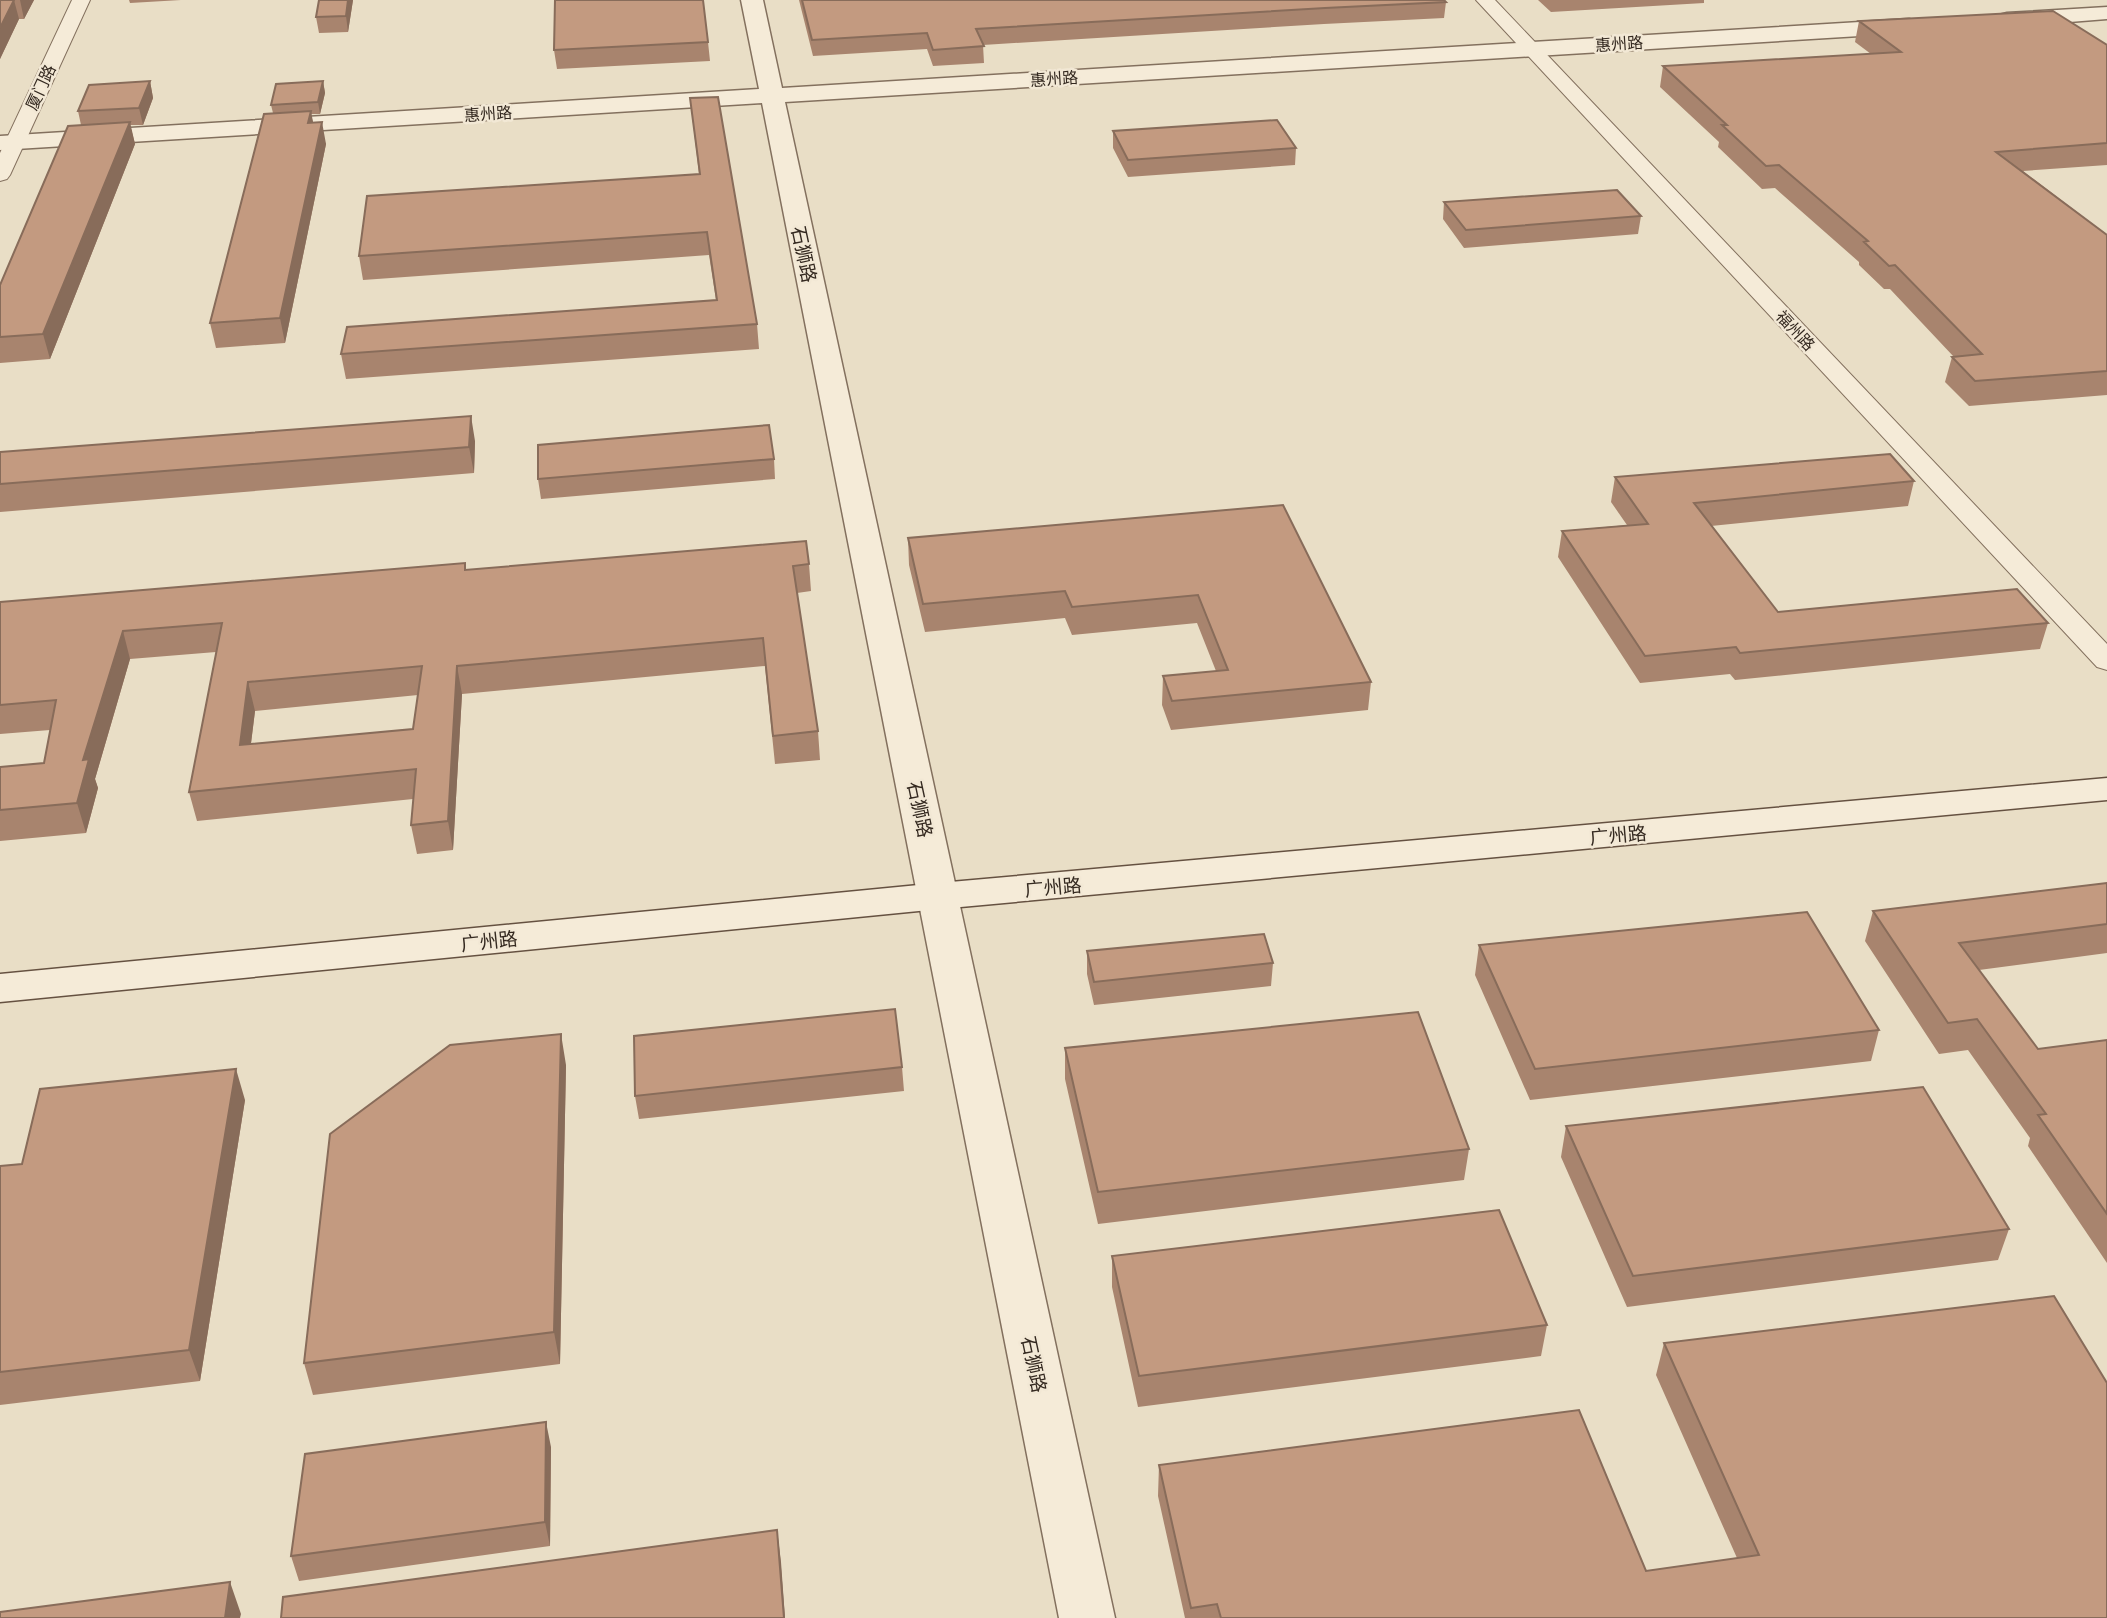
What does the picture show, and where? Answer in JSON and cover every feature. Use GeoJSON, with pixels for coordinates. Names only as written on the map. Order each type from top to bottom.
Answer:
{"type":"FeatureCollection","features":[{"type":"Feature","properties":{"kind":"street","name":"厦门路"},"geometry":{"type":"LineString","coordinates":[[0,175],[81,0]]}},
{"type":"Feature","properties":{"kind":"street","name":"石狮路"},"geometry":{"type":"LineString","coordinates":[[752,0],[1087,1618]]}},
{"type":"Feature","properties":{"kind":"street","name":"福州路"},"geometry":{"type":"LineString","coordinates":[[1485,0],[2107,661]]}},
{"type":"Feature","properties":{"kind":"street"},"geometry":{"type":"LineString","coordinates":[[1981,21],[2107,13]]}},
{"type":"Feature","properties":{"kind":"street","name":"惠州路"},"geometry":{"type":"LineString","coordinates":[[0,143],[1926,24]]}},
{"type":"Feature","properties":{"kind":"street","name":"广州路"},"geometry":{"type":"LineString","coordinates":[[0,988],[937,885],[2107,767]]}},
{"type":"Feature","properties":{"kind":"street","name":"广州路"},"geometry":{"type":"LineString","coordinates":[[0,964],[2107,789]]}},
{"type":"Feature","properties":{"kind":"building"},"geometry":{"type":"Polygon","coordinates":[[[0,0],[14,0],[0,28],[0,0]]]}},
{"type":"Feature","properties":{"kind":"building"},"geometry":{"type":"Polygon","coordinates":[[[319,0],[348,0],[346,16],[316,17],[319,0]]]}},
{"type":"Feature","properties":{"kind":"building"},"geometry":{"type":"Polygon","coordinates":[[[555,0],[703,0],[708,42],[554,50],[555,0]]]}},
{"type":"Feature","properties":{"kind":"building"},"geometry":{"type":"Polygon","coordinates":[[[802,0],[1446,2],[976,29],[984,46],[933,50],[927,33],[812,40],[802,0]]]}},
{"type":"Feature","properties":{"kind":"building"},"geometry":{"type":"Polygon","coordinates":[[[2053,11],[2107,45],[2107,143],[1996,152],[2107,235],[2107,371],[1975,381],[1952,357],[1982,354],[1895,265],[1889,266],[1864,242],[1868,241],[1779,165],[1766,166],[1722,125],[1727,125],[1663,66],[1901,52],[1859,21],[2053,11]]]}},
{"type":"Feature","properties":{"kind":"building"},"geometry":{"type":"Polygon","coordinates":[[[150,81],[139,108],[78,111],[89,85],[150,81]]]}},
{"type":"Feature","properties":{"kind":"building"},"geometry":{"type":"Polygon","coordinates":[[[323,81],[318,102],[271,105],[276,84],[323,81]]]}},
{"type":"Feature","properties":{"kind":"building"},"geometry":{"type":"Polygon","coordinates":[[[718,97],[757,324],[341,354],[347,327],[717,300],[707,232],[359,256],[367,196],[700,174],[690,98],[718,97]]]}},
{"type":"Feature","properties":{"kind":"building"},"geometry":{"type":"Polygon","coordinates":[[[311,111],[308,123],[322,122],[280,318],[210,323],[264,114],[311,111]]]}},
{"type":"Feature","properties":{"kind":"building"},"geometry":{"type":"Polygon","coordinates":[[[1277,120],[1296,148],[1128,160],[1113,131],[1277,120]]]}},
{"type":"Feature","properties":{"kind":"building"},"geometry":{"type":"Polygon","coordinates":[[[130,122],[43,334],[0,337],[0,285],[68,126],[130,122]]]}},
{"type":"Feature","properties":{"kind":"building"},"geometry":{"type":"Polygon","coordinates":[[[1617,190],[1641,216],[1466,230],[1444,202],[1617,190]]]}},
{"type":"Feature","properties":{"kind":"building"},"geometry":{"type":"Polygon","coordinates":[[[471,416],[469,447],[0,484],[0,452],[471,416]]]}},
{"type":"Feature","properties":{"kind":"building"},"geometry":{"type":"Polygon","coordinates":[[[769,425],[774,459],[538,479],[538,445],[769,425]]]}},
{"type":"Feature","properties":{"kind":"building"},"geometry":{"type":"Polygon","coordinates":[[[1890,454],[1914,481],[1694,503],[1778,612],[2017,589],[2048,623],[1740,653],[1736,647],[1645,656],[1562,531],[1648,524],[1615,477],[1890,454]]]}},
{"type":"Feature","properties":{"kind":"building"},"geometry":{"type":"Polygon","coordinates":[[[1283,505],[1371,682],[1172,701],[1163,676],[1228,670],[1198,595],[1072,607],[1065,591],[923,604],[908,538],[1283,505]]]}},
{"type":"Feature","properties":{"kind":"building"},"geometry":{"type":"Polygon","coordinates":[[[806,541],[809,564],[793,566],[818,731],[773,736],[763,638],[457,666],[448,821],[411,825],[416,769],[189,792],[222,623],[123,631],[83,760],[89,759],[77,803],[0,810],[0,767],[44,763],[56,700],[0,705],[0,602],[465,563],[465,570],[806,541]],[[422,666],[248,682],[240,745],[413,729],[422,666]]]}},
{"type":"Feature","properties":{"kind":"building"},"geometry":{"type":"Polygon","coordinates":[[[2107,883],[2107,924],[1959,943],[2038,1049],[2107,1040],[2107,1214],[2038,1115],[2046,1114],[1977,1019],[1948,1023],[1873,911],[2107,883]]]}},
{"type":"Feature","properties":{"kind":"building"},"geometry":{"type":"Polygon","coordinates":[[[1807,912],[1879,1030],[1535,1069],[1479,945],[1807,912]]]}},
{"type":"Feature","properties":{"kind":"building"},"geometry":{"type":"Polygon","coordinates":[[[1264,934],[1273,963],[1094,982],[1087,951],[1264,934]]]}},
{"type":"Feature","properties":{"kind":"building"},"geometry":{"type":"Polygon","coordinates":[[[895,1009],[902,1067],[635,1096],[634,1036],[895,1009]]]}},
{"type":"Feature","properties":{"kind":"building"},"geometry":{"type":"Polygon","coordinates":[[[1418,1012],[1469,1149],[1098,1192],[1065,1048],[1418,1012]]]}},
{"type":"Feature","properties":{"kind":"building"},"geometry":{"type":"Polygon","coordinates":[[[561,1034],[554,1332],[304,1363],[330,1134],[450,1045],[561,1034]]]}},
{"type":"Feature","properties":{"kind":"building"},"geometry":{"type":"Polygon","coordinates":[[[236,1069],[189,1350],[0,1372],[0,1166],[22,1164],[40,1089],[236,1069]]]}},
{"type":"Feature","properties":{"kind":"building"},"geometry":{"type":"Polygon","coordinates":[[[1923,1087],[2009,1229],[1633,1276],[1566,1126],[1923,1087]]]}},
{"type":"Feature","properties":{"kind":"building"},"geometry":{"type":"Polygon","coordinates":[[[1499,1210],[1547,1325],[1139,1376],[1112,1256],[1499,1210]]]}},
{"type":"Feature","properties":{"kind":"building"},"geometry":{"type":"Polygon","coordinates":[[[2054,1296],[2107,1383],[2107,1618],[1221,1618],[1217,1604],[1191,1608],[1159,1465],[1579,1410],[1646,1571],[1759,1555],[1664,1343],[2054,1296]]]}},
{"type":"Feature","properties":{"kind":"building"},"geometry":{"type":"Polygon","coordinates":[[[546,1422],[545,1522],[291,1556],[305,1454],[546,1422]]]}},
{"type":"Feature","properties":{"kind":"building"},"geometry":{"type":"Polygon","coordinates":[[[777,1530],[784,1618],[281,1618],[283,1597],[777,1530]]]}},
{"type":"Feature","properties":{"kind":"building"},"geometry":{"type":"Polygon","coordinates":[[[230,1582],[225,1618],[0,1618],[0,1612],[230,1582]]]}}]}
